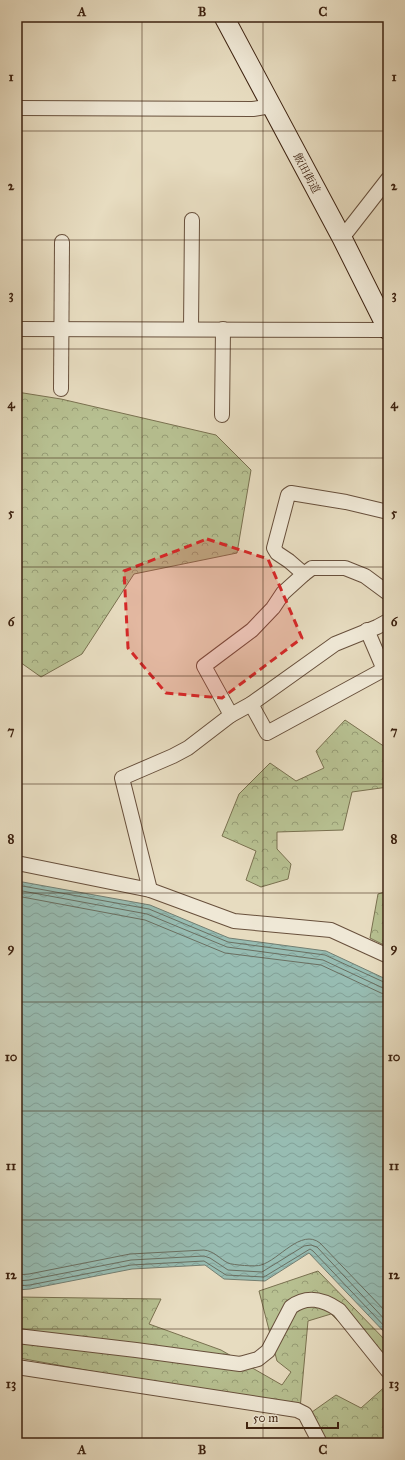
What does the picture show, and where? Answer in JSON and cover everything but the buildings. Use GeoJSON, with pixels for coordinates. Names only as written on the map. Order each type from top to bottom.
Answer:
{"type":"FeatureCollection","features":[{"type":"Feature","properties":{"kind":"main road","name":"飯田街道"},"geometry":{"type":"LineString","coordinates":[[224,17],[342,238],[388,330]]}},
{"type":"Feature","properties":{"kind":"street"},"geometry":{"type":"LineString","coordinates":[[17,108],[253,109],[271,106]]}},
{"type":"Feature","properties":{"kind":"street"},"geometry":{"type":"LineString","coordinates":[[342,238],[388,179]]}},
{"type":"Feature","properties":{"kind":"street"},"geometry":{"type":"LineString","coordinates":[[191,329],[192,220]]}},
{"type":"Feature","properties":{"kind":"street"},"geometry":{"type":"LineString","coordinates":[[61,389],[60,329],[62,242]]}},
{"type":"Feature","properties":{"kind":"street"},"geometry":{"type":"LineString","coordinates":[[17,329],[388,330]]}},
{"type":"Feature","properties":{"kind":"street"},"geometry":{"type":"LineString","coordinates":[[222,415],[223,329]]}},
{"type":"Feature","properties":{"kind":"street"},"geometry":{"type":"LineString","coordinates":[[304,574],[277,553],[274,548],[288,495],[291,493],[346,502],[388,512]]}},
{"type":"Feature","properties":{"kind":"street"},"geometry":{"type":"LineString","coordinates":[[231,715],[204,666],[252,630],[273,608],[283,593],[304,574],[312,568],[345,568],[365,576],[388,593]]}},
{"type":"Feature","properties":{"kind":"street"},"geometry":{"type":"LineString","coordinates":[[150,890],[122,778],[174,756],[188,748],[231,715],[251,704],[335,644],[367,630],[378,627],[388,621]]}},
{"type":"Feature","properties":{"kind":"street"},"geometry":{"type":"LineString","coordinates":[[251,704],[267,733],[381,671],[382,665],[367,630]]}},
{"type":"Feature","properties":{"kind":"street"},"geometry":{"type":"LineString","coordinates":[[17,863],[150,890],[234,921],[331,930],[388,956]]}},
{"type":"Feature","properties":{"kind":"street"},"geometry":{"type":"LineString","coordinates":[[17,1336],[240,1364],[258,1359],[268,1351],[291,1307],[298,1302],[313,1299],[330,1303],[339,1310],[388,1371]]}},
{"type":"Feature","properties":{"kind":"street"},"geometry":{"type":"LineString","coordinates":[[17,1367],[296,1410],[305,1414],[320,1443]]}},
{"type":"Feature","properties":{"kind":"highlighted area"},"geometry":{"type":"Polygon","coordinates":[[[207,539],[268,559],[302,638],[222,698],[166,693],[128,648],[124,571],[207,539]]]}},
{"type":"Feature","properties":{"kind":"green space"},"geometry":{"type":"Polygon","coordinates":[[[17,392],[61,399],[216,435],[251,470],[237,553],[134,574],[82,654],[41,677],[17,660],[17,392]]]}},
{"type":"Feature","properties":{"kind":"green space"},"geometry":{"type":"Polygon","coordinates":[[[345,720],[388,749],[388,787],[352,792],[343,830],[277,832],[277,849],[291,864],[288,879],[261,887],[246,880],[256,851],[222,836],[239,794],[270,763],[296,781],[324,768],[316,751],[345,720]]]}},
{"type":"Feature","properties":{"kind":"green space"},"geometry":{"type":"Polygon","coordinates":[[[388,891],[388,947],[370,938],[378,894],[388,891]]]}},
{"type":"Feature","properties":{"kind":"green space"},"geometry":{"type":"Polygon","coordinates":[[[318,1271],[388,1343],[388,1369],[331,1314],[308,1321],[300,1409],[19,1358],[17,1360],[17,1297],[161,1299],[149,1324],[221,1350],[282,1385],[291,1372],[277,1361],[259,1291],[318,1271]]]}},
{"type":"Feature","properties":{"kind":"green space"},"geometry":{"type":"Polygon","coordinates":[[[388,1384],[388,1443],[327,1443],[312,1412],[336,1395],[361,1408],[388,1384]]]}},
{"type":"Feature","properties":{"kind":"water"},"geometry":{"type":"Polygon","coordinates":[[[17,881],[150,905],[229,938],[326,951],[388,980],[388,1336],[309,1253],[265,1281],[224,1279],[205,1265],[132,1269],[30,1289],[17,1290],[17,881]]]}}]}
